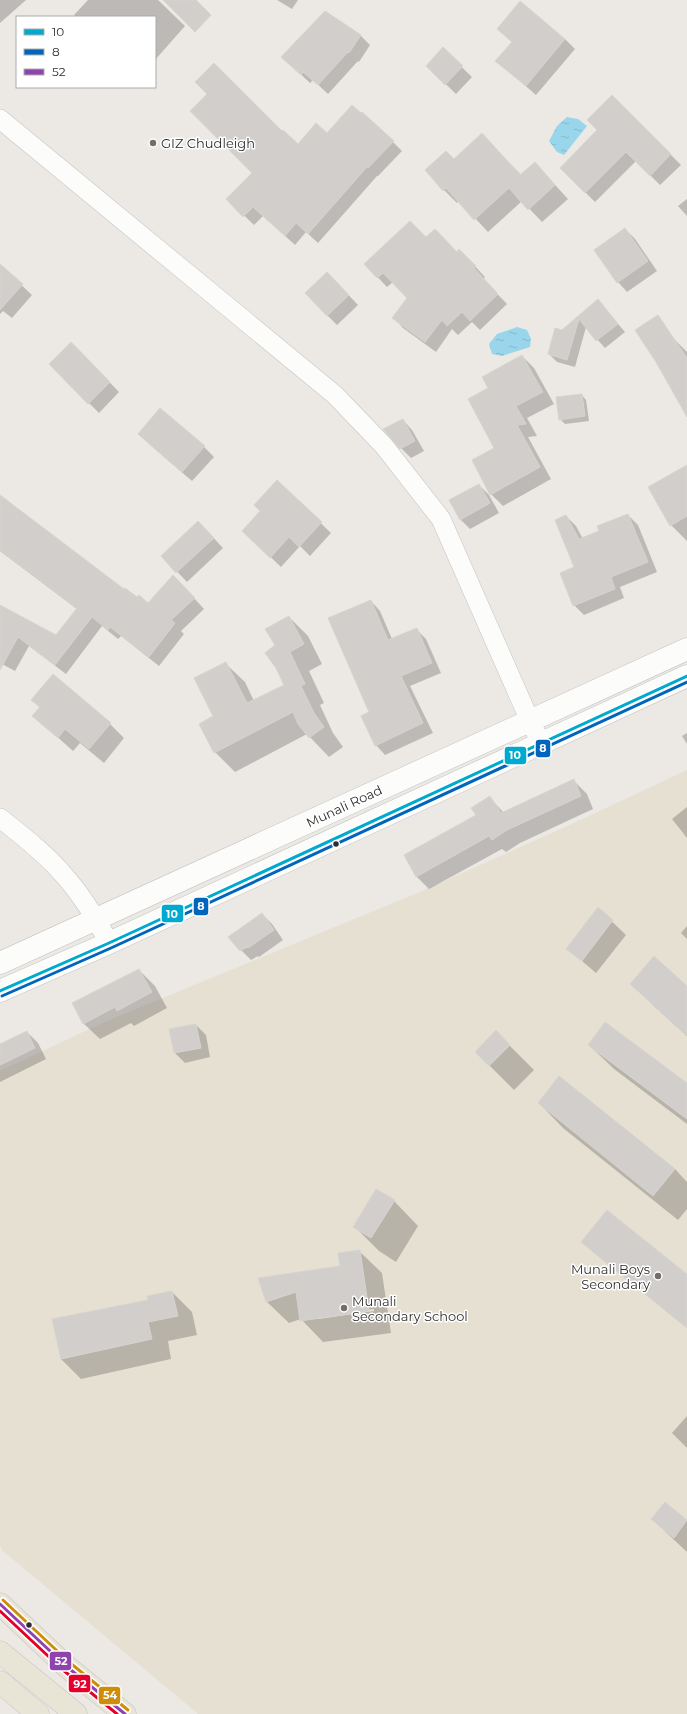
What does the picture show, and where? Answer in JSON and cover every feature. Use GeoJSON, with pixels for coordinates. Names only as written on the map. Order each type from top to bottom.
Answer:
{"type":"FeatureCollection","features":[{"type":"Feature","properties":{"kind":"main road","name":"Munali Road"},"geometry":{"type":"LineString","coordinates":[[0,963],[687,649]]}},
{"type":"Feature","properties":{"kind":"main road","name":"Munali Road"},"geometry":{"type":"LineString","coordinates":[[0,991],[109,943],[687,676]]}},
{"type":"Feature","properties":{"kind":"main road"},"geometry":{"type":"LineString","coordinates":[[0,1604],[66,1666],[125,1714]]}},
{"type":"Feature","properties":{"kind":"main road"},"geometry":{"type":"LineString","coordinates":[[0,1652],[76,1714]]}},
{"type":"Feature","properties":{"kind":"main road"},"geometry":{"type":"LineString","coordinates":[[0,1682],[38,1714]]}},
{"type":"Feature","properties":{"kind":"street"},"geometry":{"type":"LineString","coordinates":[[0,119],[335,396],[384,446],[441,519],[541,743]]}},
{"type":"Feature","properties":{"kind":"street"},"geometry":{"type":"LineString","coordinates":[[0,818],[62,873],[96,919],[109,943]]}},
{"type":"Feature","properties":{"kind":"shaded area","name":"Munali Secondary School"},"geometry":{"type":"Polygon","coordinates":[[[687,770],[687,1714],[198,1714],[2,1550],[0,1545],[0,1071],[100,1024],[422,891],[574,823],[687,770]]]}},
{"type":"Feature","properties":{"kind":"water"},"geometry":{"type":"Polygon","coordinates":[[[567,117],[578,119],[587,126],[564,155],[557,152],[549,141],[557,126],[567,117]]]}},
{"type":"Feature","properties":{"kind":"water"},"geometry":{"type":"Polygon","coordinates":[[[517,327],[527,330],[531,339],[530,347],[502,356],[492,354],[489,344],[497,334],[517,327]]]}},
{"type":"Feature","properties":{"kind":"building"},"geometry":{"type":"Polygon","coordinates":[[[163,0],[196,0],[211,15],[195,32],[163,0]]]}},
{"type":"Feature","properties":{"kind":"building"},"geometry":{"type":"Polygon","coordinates":[[[520,1],[565,39],[526,86],[495,61],[512,42],[497,29],[520,1]]]}},
{"type":"Feature","properties":{"kind":"building"},"geometry":{"type":"Polygon","coordinates":[[[325,11],[361,35],[349,53],[348,52],[318,85],[303,72],[301,75],[281,57],[325,11]]]}},
{"type":"Feature","properties":{"kind":"building"},"geometry":{"type":"Polygon","coordinates":[[[443,47],[463,66],[445,85],[426,66],[443,47]]]}},
{"type":"Feature","properties":{"kind":"building"},"geometry":{"type":"Polygon","coordinates":[[[214,63],[282,131],[283,130],[298,144],[316,123],[327,133],[352,105],[394,141],[368,168],[367,167],[308,234],[296,223],[285,236],[253,207],[243,217],[226,199],[252,173],[190,111],[207,94],[195,82],[214,63]]]}},
{"type":"Feature","properties":{"kind":"building"},"geometry":{"type":"Polygon","coordinates":[[[612,95],[671,154],[650,176],[626,152],[585,193],[560,168],[597,130],[587,120],[612,95]]]}},
{"type":"Feature","properties":{"kind":"building"},"geometry":{"type":"Polygon","coordinates":[[[482,133],[520,175],[535,162],[555,185],[528,210],[509,188],[474,220],[446,188],[443,191],[425,170],[446,151],[454,159],[482,133]]]}},
{"type":"Feature","properties":{"kind":"building"},"geometry":{"type":"Polygon","coordinates":[[[410,221],[426,237],[435,229],[457,252],[459,249],[476,266],[474,268],[498,294],[470,321],[462,312],[447,326],[442,320],[425,342],[392,318],[407,298],[383,273],[377,278],[364,264],[410,221]]]}},
{"type":"Feature","properties":{"kind":"building"},"geometry":{"type":"Polygon","coordinates":[[[625,228],[648,261],[617,283],[594,250],[625,228]]]}},
{"type":"Feature","properties":{"kind":"building"},"geometry":{"type":"Polygon","coordinates":[[[0,264],[23,284],[0,310],[0,264]]]}},
{"type":"Feature","properties":{"kind":"building"},"geometry":{"type":"Polygon","coordinates":[[[327,272],[349,295],[327,316],[305,293],[327,272]]]}},
{"type":"Feature","properties":{"kind":"building"},"geometry":{"type":"Polygon","coordinates":[[[598,299],[618,324],[596,341],[579,319],[567,360],[548,354],[555,328],[562,330],[598,299]]]}},
{"type":"Feature","properties":{"kind":"building"},"geometry":{"type":"Polygon","coordinates":[[[658,315],[687,358],[687,417],[656,362],[635,330],[658,315]]]}},
{"type":"Feature","properties":{"kind":"building"},"geometry":{"type":"Polygon","coordinates":[[[71,342],[110,382],[88,404],[49,364],[71,342]]]}},
{"type":"Feature","properties":{"kind":"building"},"geometry":{"type":"Polygon","coordinates":[[[522,355],[543,392],[516,406],[526,424],[517,425],[540,467],[490,495],[472,460],[494,448],[468,399],[488,388],[482,377],[522,355]]]}},
{"type":"Feature","properties":{"kind":"building"},"geometry":{"type":"Polygon","coordinates":[[[582,394],[585,416],[559,420],[556,397],[582,394]]]}},
{"type":"Feature","properties":{"kind":"building"},"geometry":{"type":"Polygon","coordinates":[[[160,408],[205,446],[182,472],[138,434],[160,408]]]}},
{"type":"Feature","properties":{"kind":"building"},"geometry":{"type":"Polygon","coordinates":[[[403,419],[415,441],[400,449],[383,429],[403,419]]]}},
{"type":"Feature","properties":{"kind":"building"},"geometry":{"type":"Polygon","coordinates":[[[687,465],[687,516],[670,526],[648,487],[687,465]]]}},
{"type":"Feature","properties":{"kind":"building"},"geometry":{"type":"Polygon","coordinates":[[[277,480],[322,522],[299,547],[289,537],[270,558],[242,531],[260,511],[254,505],[277,480]]]}},
{"type":"Feature","properties":{"kind":"building"},"geometry":{"type":"Polygon","coordinates":[[[479,484],[490,503],[460,520],[449,500],[479,484]]]}},
{"type":"Feature","properties":{"kind":"building"},"geometry":{"type":"Polygon","coordinates":[[[0,495],[124,589],[125,588],[137,597],[139,595],[148,603],[173,575],[195,598],[171,620],[175,623],[149,657],[110,627],[108,630],[92,617],[55,665],[18,637],[0,670],[0,605],[56,635],[77,608],[0,550],[0,495]]]}},
{"type":"Feature","properties":{"kind":"building"},"geometry":{"type":"Polygon","coordinates":[[[628,514],[648,562],[611,577],[615,589],[573,606],[560,573],[574,567],[555,520],[566,515],[579,539],[599,531],[597,526],[628,514]]]}},
{"type":"Feature","properties":{"kind":"building"},"geometry":{"type":"Polygon","coordinates":[[[198,521],[214,538],[176,573],[161,556],[198,521]]]}},
{"type":"Feature","properties":{"kind":"building"},"geometry":{"type":"Polygon","coordinates":[[[371,600],[388,640],[417,628],[432,663],[401,676],[423,723],[375,746],[361,716],[369,712],[328,618],[371,600]]]}},
{"type":"Feature","properties":{"kind":"building"},"geometry":{"type":"Polygon","coordinates":[[[289,616],[304,644],[290,652],[305,684],[301,686],[314,713],[324,727],[309,738],[298,724],[293,712],[214,753],[199,724],[213,716],[194,678],[226,662],[247,703],[284,685],[276,668],[265,653],[275,645],[265,629],[289,616]]]}},
{"type":"Feature","properties":{"kind":"building"},"geometry":{"type":"Polygon","coordinates":[[[53,674],[111,723],[89,749],[65,729],[58,738],[32,716],[40,707],[31,700],[53,674]]]}},
{"type":"Feature","properties":{"kind":"building"},"geometry":{"type":"Polygon","coordinates":[[[574,779],[581,796],[507,830],[492,840],[489,836],[416,877],[404,855],[476,815],[471,808],[490,796],[501,813],[574,779]]]}},
{"type":"Feature","properties":{"kind":"building"},"geometry":{"type":"Polygon","coordinates":[[[598,907],[613,920],[582,961],[566,949],[598,907]]]}},
{"type":"Feature","properties":{"kind":"building"},"geometry":{"type":"Polygon","coordinates":[[[262,913],[274,930],[248,948],[247,947],[240,951],[228,937],[262,913]]]}},
{"type":"Feature","properties":{"kind":"building"},"geometry":{"type":"Polygon","coordinates":[[[654,956],[687,986],[687,1035],[630,984],[654,956]]]}},
{"type":"Feature","properties":{"kind":"building"},"geometry":{"type":"Polygon","coordinates":[[[139,969],[152,992],[117,1011],[115,1007],[83,1024],[72,1003],[139,969]]]}},
{"type":"Feature","properties":{"kind":"building"},"geometry":{"type":"Polygon","coordinates":[[[605,1022],[687,1083],[687,1119],[588,1045],[605,1022]]]}},
{"type":"Feature","properties":{"kind":"building"},"geometry":{"type":"Polygon","coordinates":[[[196,1024],[201,1048],[174,1053],[169,1029],[196,1024]]]}},
{"type":"Feature","properties":{"kind":"building"},"geometry":{"type":"Polygon","coordinates":[[[496,1030],[510,1045],[489,1066],[475,1052],[496,1030]]]}},
{"type":"Feature","properties":{"kind":"building"},"geometry":{"type":"Polygon","coordinates":[[[27,1031],[35,1048],[0,1065],[0,1044],[27,1031]]]}},
{"type":"Feature","properties":{"kind":"building"},"geometry":{"type":"Polygon","coordinates":[[[559,1076],[675,1169],[653,1196],[538,1103],[559,1076]]]}},
{"type":"Feature","properties":{"kind":"building"},"geometry":{"type":"Polygon","coordinates":[[[376,1189],[395,1200],[371,1238],[353,1227],[376,1189]]]}},
{"type":"Feature","properties":{"kind":"building"},"geometry":{"type":"Polygon","coordinates":[[[607,1210],[687,1274],[687,1328],[581,1242],[607,1210]]]}},
{"type":"Feature","properties":{"kind":"building"},"geometry":{"type":"Polygon","coordinates":[[[360,1250],[369,1311],[300,1321],[296,1292],[266,1302],[258,1278],[340,1266],[338,1253],[360,1250]]]}},
{"type":"Feature","properties":{"kind":"building"},"geometry":{"type":"Polygon","coordinates":[[[172,1291],[178,1316],[148,1322],[152,1339],[61,1359],[52,1319],[148,1300],[147,1296],[172,1291]]]}},
{"type":"Feature","properties":{"kind":"building"},"geometry":{"type":"Polygon","coordinates":[[[665,1502],[687,1520],[674,1538],[651,1519],[665,1502]]]}},
{"type":"Feature","properties":{"kind":"transit line","name":"10"},"geometry":{"type":"LineString","coordinates":[[0,991],[109,943],[687,676]]}},
{"type":"Feature","properties":{"kind":"transit line","name":"8"},"geometry":{"type":"LineString","coordinates":[[2,996],[111,948],[687,682]]}},
{"type":"Feature","properties":{"kind":"transit line","name":"54"},"geometry":{"type":"LineString","coordinates":[[3,1600],[69,1662],[128,1710]]}},
{"type":"Feature","properties":{"kind":"transit line","name":"52"},"geometry":{"type":"LineString","coordinates":[[0,1604],[66,1666],[125,1714]]}},
{"type":"Feature","properties":{"kind":"transit line","name":"92"},"geometry":{"type":"LineString","coordinates":[[0,1611],[63,1670],[117,1714]]}},
{"type":"Feature","properties":{"kind":"place","name":"GIZ Chudleigh"},"geometry":{"type":"Point","coordinates":[153,143]}},
{"type":"Feature","properties":{"kind":"place","name":"Munali Boys Secondary"},"geometry":{"type":"Point","coordinates":[658,1276]}},
{"type":"Feature","properties":{"kind":"place","name":"Munali Secondary School"},"geometry":{"type":"Point","coordinates":[344,1308]}}]}
